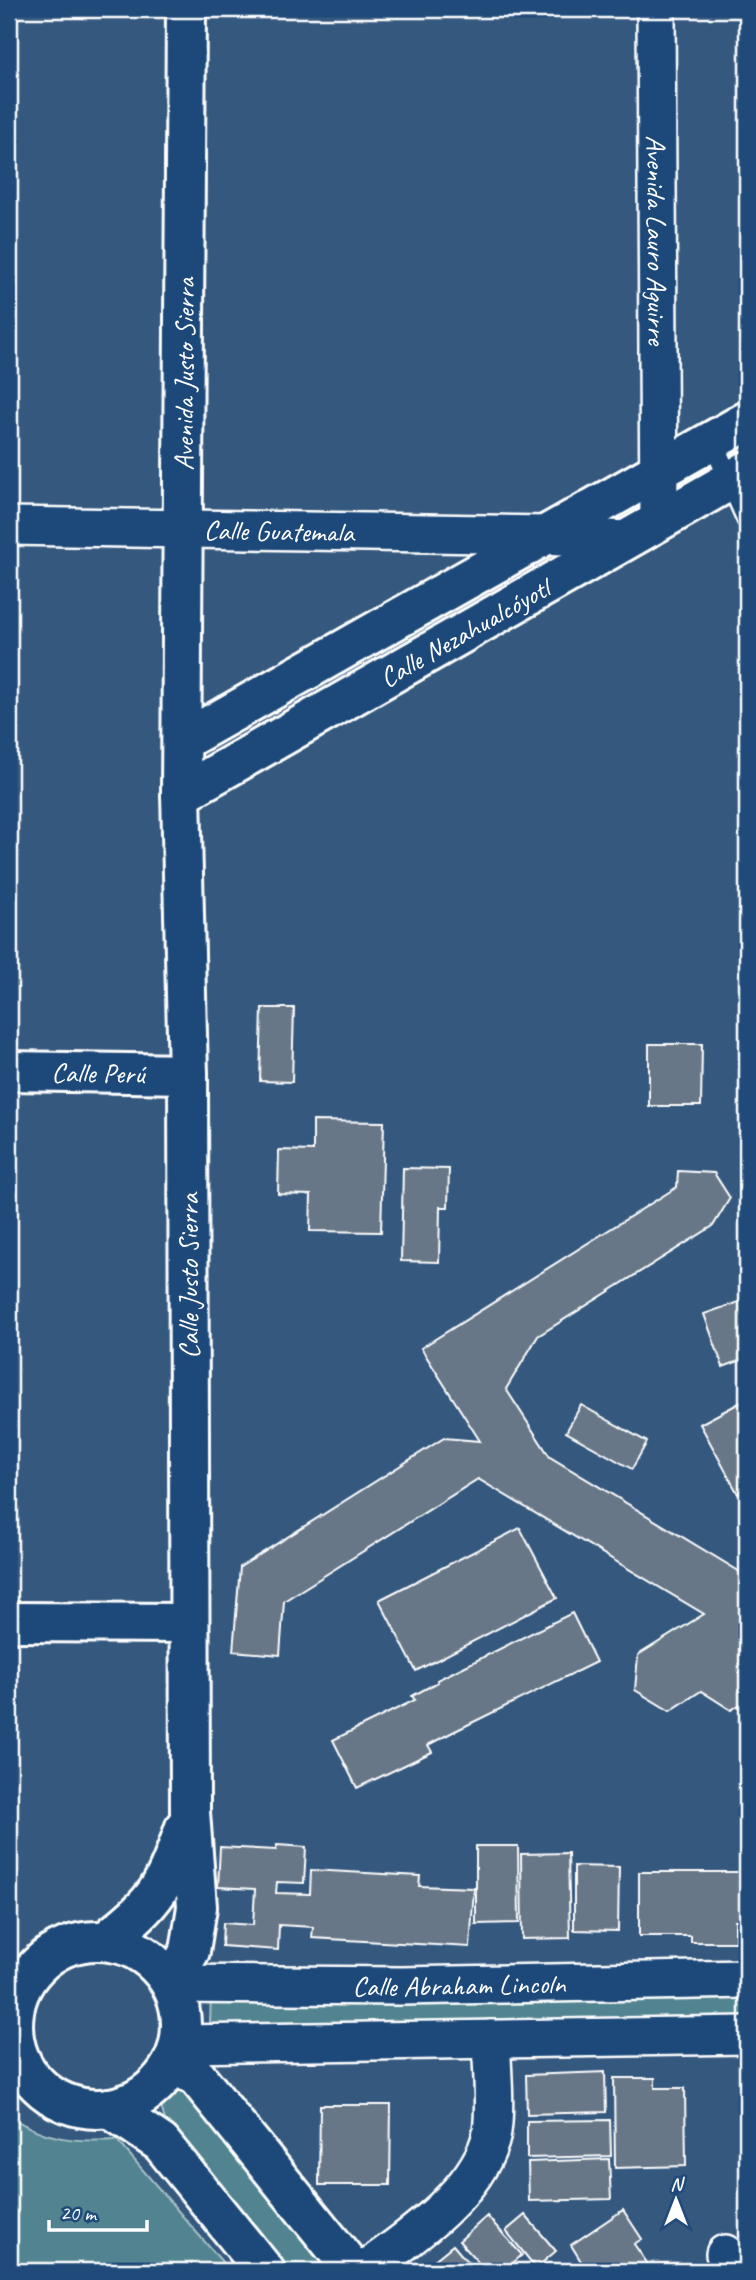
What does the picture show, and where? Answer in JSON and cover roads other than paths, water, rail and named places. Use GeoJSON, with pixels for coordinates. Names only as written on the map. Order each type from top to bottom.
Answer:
{"type":"FeatureCollection","features":[{"type":"Feature","properties":{"kind":"main road","name":"Avenida Justo Sierra"},"geometry":{"type":"LineString","coordinates":[[182,741],[186,9]]}},
{"type":"Feature","properties":{"kind":"main road","name":"Calle Nezahualcóyotl"},"geometry":{"type":"LineString","coordinates":[[182,741],[747,421]]}},
{"type":"Feature","properties":{"kind":"main road","name":"Calle Nezahualcóyotl"},"geometry":{"type":"LineString","coordinates":[[181,794],[738,476]]}},
{"type":"Feature","properties":{"kind":"main road","name":"Calle Justo Sierra"},"geometry":{"type":"LineString","coordinates":[[172,1983],[190,1951],[197,1907],[190,1812],[188,1074],[182,741]]}},
{"type":"Feature","properties":{"kind":"main road","name":"Calle Perú"},"geometry":{"type":"LineString","coordinates":[[9,1072],[188,1074]]}},
{"type":"Feature","properties":{"kind":"main road"},"geometry":{"type":"LineString","coordinates":[[9,1622],[188,1623]]}},
{"type":"Feature","properties":{"kind":"main road"},"geometry":{"type":"LineString","coordinates":[[107,1941],[151,1903],[166,1882],[190,1812]]}},
{"type":"Feature","properties":{"kind":"main road"},"geometry":{"type":"LineString","coordinates":[[86,1941],[107,1941],[144,1954],[172,1983],[180,2004],[177,2053],[154,2088],[125,2105],[88,2109],[49,2095],[22,2065],[12,2043],[15,1986],[48,1955],[86,1941]]}},
{"type":"Feature","properties":{"kind":"main road"},"geometry":{"type":"LineString","coordinates":[[177,2053],[354,2271]]}},
{"type":"Feature","properties":{"kind":"main road"},"geometry":{"type":"LineString","coordinates":[[108,2108],[161,2143],[265,2271]]}},
{"type":"Feature","properties":{"kind":"street","name":"Avenida Lauro Aguirre"},"geometry":{"type":"LineString","coordinates":[[656,9],[659,521]]}},
{"type":"Feature","properties":{"kind":"street","name":"Calle Guatemala"},"geometry":{"type":"LineString","coordinates":[[9,526],[547,535],[624,540]]}},
{"type":"Feature","properties":{"kind":"street","name":"Calle Abraham Lincoln"},"geometry":{"type":"LineString","coordinates":[[172,1983],[402,1986],[747,1979]]}},
{"type":"Feature","properties":{"kind":"street","name":"Calle Abraham Lincoln"},"geometry":{"type":"LineString","coordinates":[[177,2053],[491,2039],[747,2035]]}},
{"type":"Feature","properties":{"kind":"street"},"geometry":{"type":"LineString","coordinates":[[364,2271],[438,2216],[468,2181],[490,2141],[491,2039]]}},
{"type":"Feature","properties":{"kind":"lane"},"geometry":{"type":"LineString","coordinates":[[712,441],[738,476],[747,519]]}}]}
